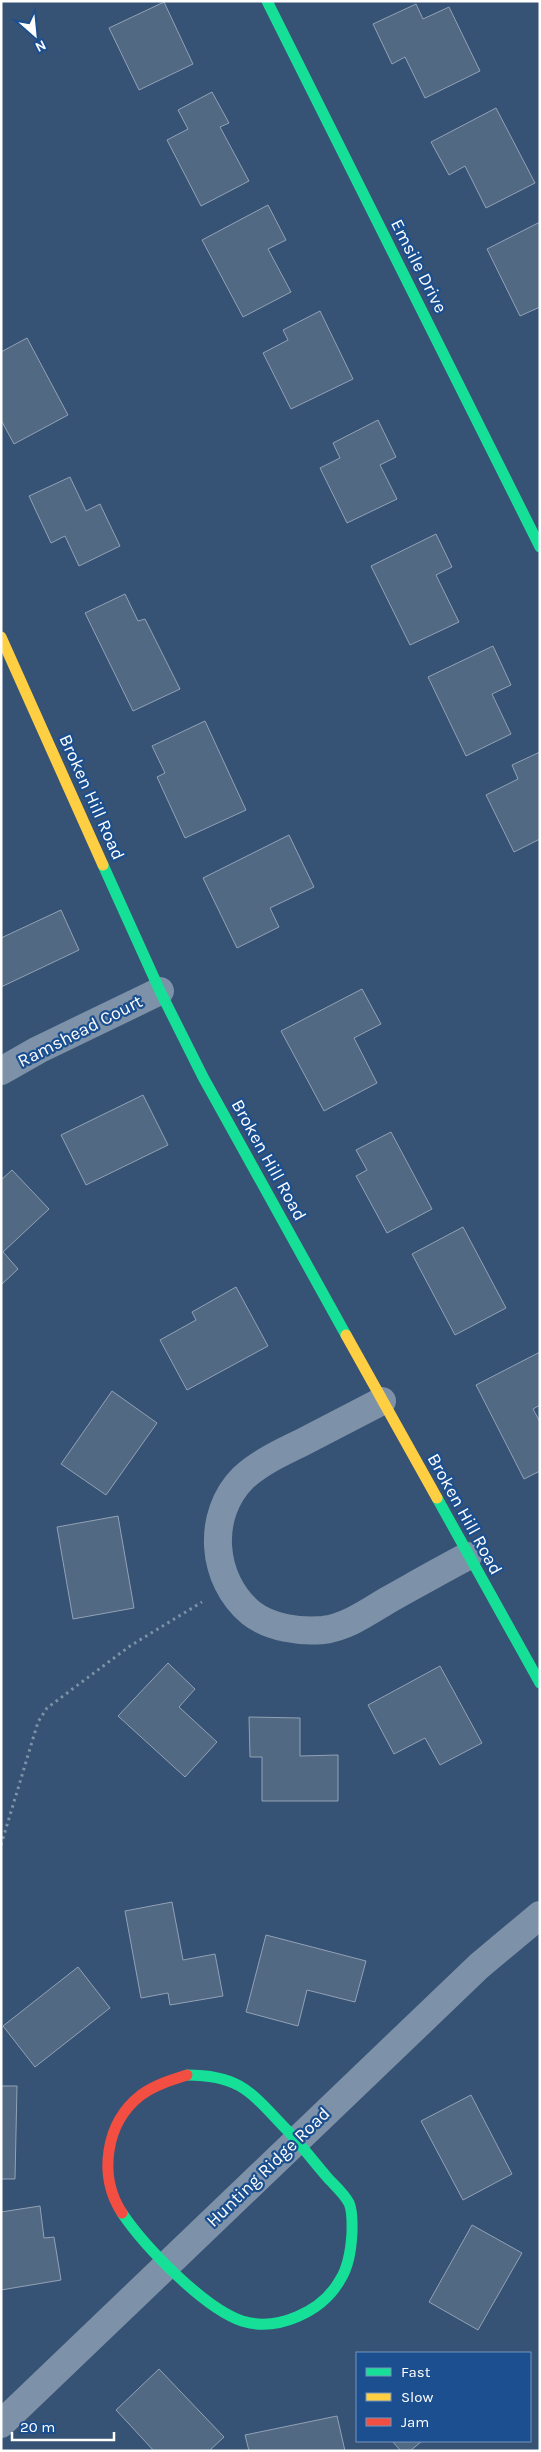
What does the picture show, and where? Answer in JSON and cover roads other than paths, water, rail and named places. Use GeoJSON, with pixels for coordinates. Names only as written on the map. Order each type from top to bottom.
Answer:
{"type":"FeatureCollection","features":[{"type":"Feature","properties":{"kind":"street","name":"Emsile Drive"},"geometry":{"type":"LineString","coordinates":[[267,1],[540,547]]}},
{"type":"Feature","properties":{"kind":"street","name":"Broken Hill Road"},"geometry":{"type":"LineString","coordinates":[[1,636],[160,991],[203,1077],[540,1683]]}},
{"type":"Feature","properties":{"kind":"street","name":"Ramshead Court"},"geometry":{"type":"LineString","coordinates":[[1,1071],[38,1050],[160,991]]}},
{"type":"Feature","properties":{"kind":"street"},"geometry":{"type":"LineString","coordinates":[[382,1401],[274,1457],[244,1478],[229,1497],[217,1533],[218,1553],[228,1586],[239,1601],[253,1614],[287,1629],[305,1631],[325,1630],[355,1619],[468,1556]]}},
{"type":"Feature","properties":{"kind":"street","name":"Hunting Ridge Road"},"geometry":{"type":"LineString","coordinates":[[1,2424],[480,1966],[540,1915]]}},
{"type":"Feature","properties":{"kind":"street"},"geometry":{"type":"LineString","coordinates":[[187,2075],[204,2075],[229,2079],[248,2091],[297,2140],[346,2200],[352,2215],[352,2252],[347,2269],[326,2299],[311,2310],[278,2323],[261,2324],[244,2321],[218,2311],[167,2264],[125,2216],[114,2199],[107,2177],[108,2155],[113,2132],[138,2098],[161,2083],[187,2075]]}}]}
